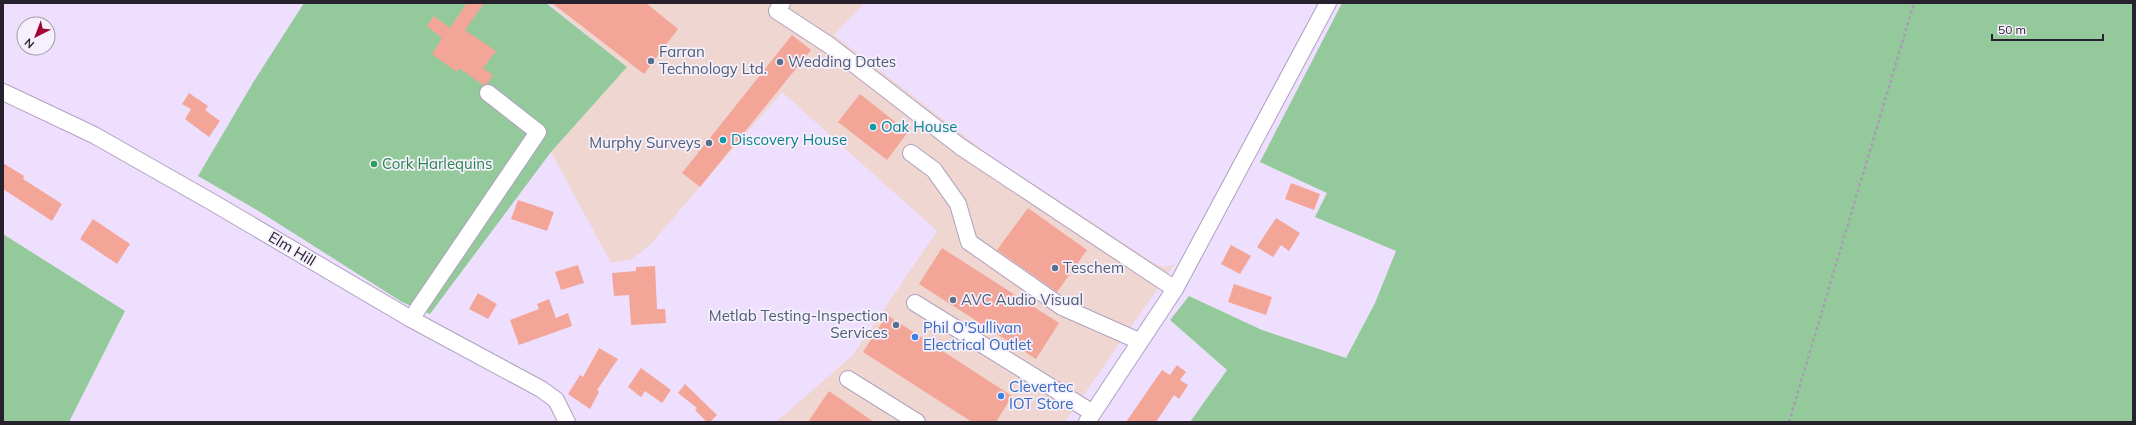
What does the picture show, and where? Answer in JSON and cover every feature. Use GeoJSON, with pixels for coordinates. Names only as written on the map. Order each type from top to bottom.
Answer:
{"type":"FeatureCollection","features":[{"type":"Feature","properties":{"kind":"street"},"geometry":{"type":"LineString","coordinates":[[782,3],[777,11],[829,45],[961,147],[1175,289]]}},
{"type":"Feature","properties":{"kind":"street"},"geometry":{"type":"LineString","coordinates":[[915,304],[1090,418],[1175,289],[1328,3]]}},
{"type":"Feature","properties":{"kind":"street","name":"Elm Hill"},"geometry":{"type":"LineString","coordinates":[[3,92],[100,139],[212,202],[411,319],[541,389],[556,400],[567,422]]}},
{"type":"Feature","properties":{"kind":"street"},"geometry":{"type":"LineString","coordinates":[[411,319],[538,132],[488,93]]}},
{"type":"Feature","properties":{"kind":"street"},"geometry":{"type":"LineString","coordinates":[[911,153],[934,170],[958,204],[970,242],[1062,307],[1139,342]]}},
{"type":"Feature","properties":{"kind":"street"},"geometry":{"type":"LineString","coordinates":[[848,379],[917,422]]}},
{"type":"Feature","properties":{"kind":"path"},"geometry":{"type":"LineString","coordinates":[[1790,422],[1914,3]]}},
{"type":"Feature","properties":{"kind":"shaded area"},"geometry":{"type":"Polygon","coordinates":[[[548,3],[864,3],[834,35],[988,154],[1154,263],[1163,267],[1174,265],[1065,422],[776,422],[853,355],[937,231],[782,92],[650,245],[632,259],[611,263],[551,152],[627,67],[548,3]]]}},
{"type":"Feature","properties":{"kind":"green space","name":"Cork Harlequins"},"geometry":{"type":"Polygon","coordinates":[[[304,3],[546,3],[627,67],[551,152],[430,314],[402,302],[257,210],[198,176],[254,81],[304,3]]]}},
{"type":"Feature","properties":{"kind":"green space"},"geometry":{"type":"Polygon","coordinates":[[[1342,3],[2133,3],[2133,422],[1190,422],[1227,370],[1170,320],[1189,296],[1262,330],[1346,358],[1375,303],[1396,251],[1315,217],[1327,193],[1260,162],[1342,3]]]}},
{"type":"Feature","properties":{"kind":"green space"},"geometry":{"type":"Polygon","coordinates":[[[3,234],[125,311],[69,422],[3,422],[3,234]]]}},
{"type":"Feature","properties":{"kind":"building"},"geometry":{"type":"Polygon","coordinates":[[[467,3],[484,3],[465,30],[496,51],[483,68],[493,75],[487,84],[483,85],[459,68],[457,72],[432,54],[442,38],[427,26],[434,16],[450,28],[467,3]]]}},
{"type":"Feature","properties":{"kind":"building"},"geometry":{"type":"Polygon","coordinates":[[[552,3],[646,3],[678,29],[644,74],[552,3]]]}},
{"type":"Feature","properties":{"kind":"building"},"geometry":{"type":"Polygon","coordinates":[[[792,35],[811,50],[700,187],[682,173],[792,35]]]}},
{"type":"Feature","properties":{"kind":"building"},"geometry":{"type":"Polygon","coordinates":[[[189,93],[208,106],[205,110],[220,121],[209,137],[185,119],[191,109],[182,104],[189,93]]]}},
{"type":"Feature","properties":{"kind":"building","name":"Oak House"},"geometry":{"type":"Polygon","coordinates":[[[860,94],[908,132],[887,160],[838,122],[860,94]]]}},
{"type":"Feature","properties":{"kind":"building"},"geometry":{"type":"Polygon","coordinates":[[[3,163],[24,176],[23,179],[62,204],[52,221],[3,189],[3,163]]]}},
{"type":"Feature","properties":{"kind":"building"},"geometry":{"type":"Polygon","coordinates":[[[1291,183],[1320,194],[1314,210],[1285,199],[1291,183]]]}},
{"type":"Feature","properties":{"kind":"building"},"geometry":{"type":"Polygon","coordinates":[[[518,200],[554,212],[547,231],[511,219],[518,200]]]}},
{"type":"Feature","properties":{"kind":"building"},"geometry":{"type":"Polygon","coordinates":[[[1028,208],[1087,250],[1057,292],[997,250],[1028,208]]]}},
{"type":"Feature","properties":{"kind":"building"},"geometry":{"type":"Polygon","coordinates":[[[1276,218],[1300,233],[1289,251],[1281,245],[1273,257],[1257,247],[1276,218]]]}},
{"type":"Feature","properties":{"kind":"building"},"geometry":{"type":"Polygon","coordinates":[[[93,219],[130,244],[117,264],[80,239],[93,219]]]}},
{"type":"Feature","properties":{"kind":"building"},"geometry":{"type":"Polygon","coordinates":[[[1231,245],[1251,256],[1240,274],[1221,264],[1231,245]]]}},
{"type":"Feature","properties":{"kind":"building"},"geometry":{"type":"Polygon","coordinates":[[[942,248],[1059,323],[1036,359],[919,284],[942,248]]]}},
{"type":"Feature","properties":{"kind":"building"},"geometry":{"type":"Polygon","coordinates":[[[578,265],[584,283],[561,290],[555,272],[578,265]]]}},
{"type":"Feature","properties":{"kind":"building"},"geometry":{"type":"Polygon","coordinates":[[[655,266],[657,309],[665,309],[666,323],[631,325],[629,295],[614,296],[612,273],[636,271],[636,267],[655,266]]]}},
{"type":"Feature","properties":{"kind":"building"},"geometry":{"type":"Polygon","coordinates":[[[1234,284],[1272,297],[1266,315],[1228,302],[1234,284]]]}},
{"type":"Feature","properties":{"kind":"building"},"geometry":{"type":"Polygon","coordinates":[[[478,293],[497,304],[488,319],[469,309],[478,293]]]}},
{"type":"Feature","properties":{"kind":"building"},"geometry":{"type":"Polygon","coordinates":[[[549,299],[556,318],[568,313],[572,326],[519,345],[510,320],[539,309],[537,304],[549,299]]]}},
{"type":"Feature","properties":{"kind":"building"},"geometry":{"type":"Polygon","coordinates":[[[887,315],[1012,396],[996,422],[972,422],[863,352],[887,315]]]}},
{"type":"Feature","properties":{"kind":"building"},"geometry":{"type":"Polygon","coordinates":[[[599,348],[618,359],[597,390],[599,392],[590,409],[568,394],[580,375],[583,377],[599,348]]]}},
{"type":"Feature","properties":{"kind":"building"},"geometry":{"type":"Polygon","coordinates":[[[1177,365],[1186,372],[1180,380],[1188,385],[1179,399],[1174,395],[1156,422],[1126,422],[1162,370],[1170,375],[1177,365]]]}},
{"type":"Feature","properties":{"kind":"building"},"geometry":{"type":"Polygon","coordinates":[[[641,368],[671,390],[662,403],[645,391],[641,397],[628,387],[641,368]]]}},
{"type":"Feature","properties":{"kind":"building"},"geometry":{"type":"Polygon","coordinates":[[[685,384],[717,415],[710,422],[707,422],[695,410],[697,408],[678,393],[685,384]]]}},
{"type":"Feature","properties":{"kind":"building"},"geometry":{"type":"Polygon","coordinates":[[[829,391],[874,422],[808,422],[829,391]]]}},
{"type":"Feature","properties":{"kind":"place","name":"Farran Technology Ltd."},"geometry":{"type":"Point","coordinates":[651,61]}},
{"type":"Feature","properties":{"kind":"place","name":"Wedding Dates"},"geometry":{"type":"Point","coordinates":[780,62]}},
{"type":"Feature","properties":{"kind":"place","name":"Oak House"},"geometry":{"type":"Point","coordinates":[873,127]}},
{"type":"Feature","properties":{"kind":"place","name":"Discovery House"},"geometry":{"type":"Point","coordinates":[723,140]}},
{"type":"Feature","properties":{"kind":"place","name":"Murphy Surveys"},"geometry":{"type":"Point","coordinates":[709,143]}},
{"type":"Feature","properties":{"kind":"place","name":"Cork Harlequins"},"geometry":{"type":"Point","coordinates":[374,164]}},
{"type":"Feature","properties":{"kind":"place","name":"Teschem"},"geometry":{"type":"Point","coordinates":[1055,268]}},
{"type":"Feature","properties":{"kind":"place","name":"AVC Audio Visual"},"geometry":{"type":"Point","coordinates":[953,300]}},
{"type":"Feature","properties":{"kind":"place","name":"Metlab Testing-Inspection Services"},"geometry":{"type":"Point","coordinates":[896,325]}},
{"type":"Feature","properties":{"kind":"place","name":"Phil O'Sullivan Electrical Outlet"},"geometry":{"type":"Point","coordinates":[915,337]}},
{"type":"Feature","properties":{"kind":"place","name":"Clevertec IOT Store"},"geometry":{"type":"Point","coordinates":[1001,396]}}]}
